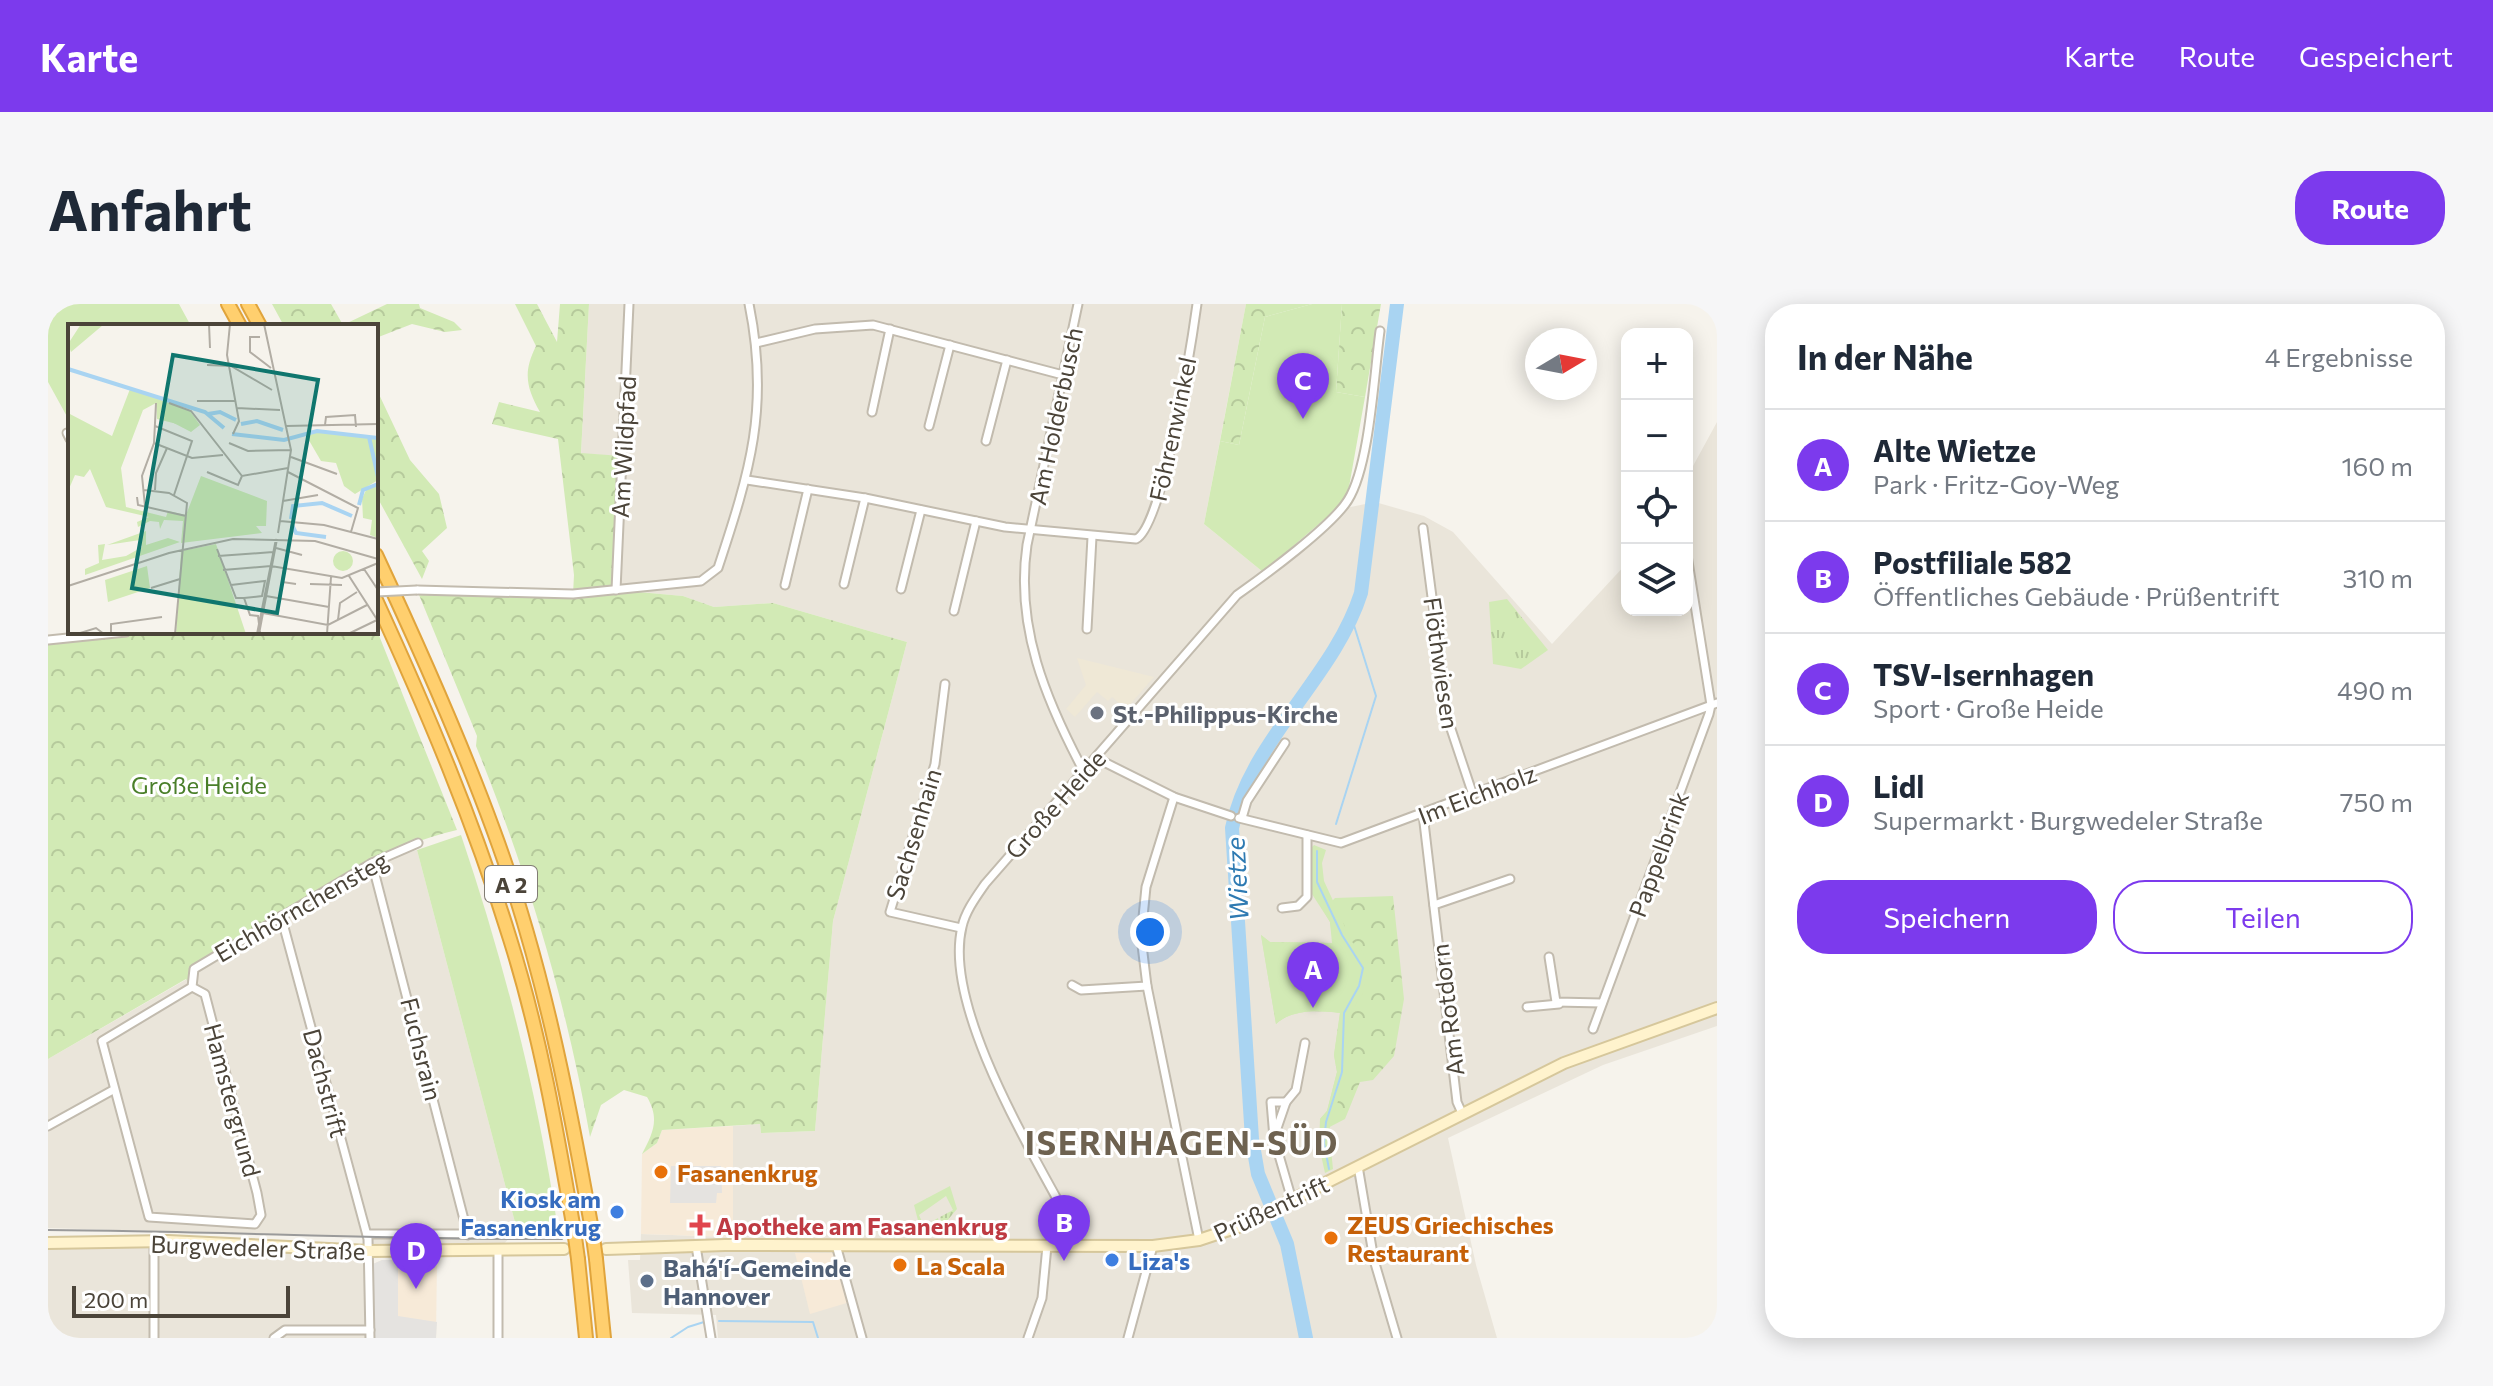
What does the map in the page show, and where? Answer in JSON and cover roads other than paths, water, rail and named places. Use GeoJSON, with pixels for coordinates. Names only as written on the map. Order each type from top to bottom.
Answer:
{"type":"FeatureCollection","features":[{"type":"Feature","properties":{"kind":"highway"},"geometry":{"type":"LineString","coordinates":[[228,304],[239,324]]}},
{"type":"Feature","properties":{"kind":"highway"},"geometry":{"type":"LineString","coordinates":[[248,304],[259,324]]}},
{"type":"Feature","properties":{"kind":"highway","name":"A 2"},"geometry":{"type":"LineString","coordinates":[[378,559],[445,709],[494,831],[546,1003],[592,1230],[604,1338]]}},
{"type":"Feature","properties":{"kind":"highway","name":"A 2"},"geometry":{"type":"LineString","coordinates":[[378,605],[454,777],[511,941],[557,1132],[574,1230],[586,1338]]}},
{"type":"Feature","properties":{"kind":"main road","name":"Prüßentrift"},"geometry":{"type":"LineString","coordinates":[[696,1246],[1153,1246],[1199,1240],[1274,1209],[1564,1063],[1717,1008]]}},
{"type":"Feature","properties":{"kind":"main road","name":"Burgwedeler Straße"},"geometry":{"type":"LineString","coordinates":[[48,1243],[154,1242],[369,1251],[564,1249]]}},
{"type":"Feature","properties":{"kind":"main road"},"geometry":{"type":"LineString","coordinates":[[606,1249],[696,1246]]}},
{"type":"Feature","properties":{"kind":"street","name":"Am Wildpfad"},"geometry":{"type":"LineString","coordinates":[[616,590],[629,304]]}},
{"type":"Feature","properties":{"kind":"street"},"geometry":{"type":"LineString","coordinates":[[378,592],[573,594],[701,581],[711,576],[718,568],[747,480],[759,395],[756,343],[749,304]]}},
{"type":"Feature","properties":{"kind":"street","name":"Am Holderbusch"},"geometry":{"type":"LineString","coordinates":[[1078,304],[1031,528],[1025,580],[1032,652],[1045,696],[1083,770]]}},
{"type":"Feature","properties":{"kind":"street","name":"Föhrenwinkel"},"geometry":{"type":"LineString","coordinates":[[747,480],[865,498],[976,521],[1092,537],[1136,539],[1147,530],[1169,456],[1197,304]]}},
{"type":"Feature","properties":{"kind":"street"},"geometry":{"type":"LineString","coordinates":[[756,343],[837,326],[873,325],[1063,375]]}},
{"type":"Feature","properties":{"kind":"street"},"geometry":{"type":"LineString","coordinates":[[872,412],[890,329]]}},
{"type":"Feature","properties":{"kind":"street","name":"Große Heide"},"geometry":{"type":"LineString","coordinates":[[961,928],[985,884],[1237,595],[1265,576],[1350,498],[1362,457],[1380,331]]}},
{"type":"Feature","properties":{"kind":"street"},"geometry":{"type":"LineString","coordinates":[[929,426],[950,345]]}},
{"type":"Feature","properties":{"kind":"street"},"geometry":{"type":"LineString","coordinates":[[986,441],[1007,360]]}},
{"type":"Feature","properties":{"kind":"street"},"geometry":{"type":"LineString","coordinates":[[785,585],[808,489]]}},
{"type":"Feature","properties":{"kind":"street"},"geometry":{"type":"LineString","coordinates":[[844,584],[865,498]]}},
{"type":"Feature","properties":{"kind":"street"},"geometry":{"type":"LineString","coordinates":[[901,589],[921,510]]}},
{"type":"Feature","properties":{"kind":"street"},"geometry":{"type":"LineString","coordinates":[[954,611],[976,521]]}},
{"type":"Feature","properties":{"kind":"street","name":"Flöthwiesen"},"geometry":{"type":"LineString","coordinates":[[1423,528],[1448,720],[1473,795]]}},
{"type":"Feature","properties":{"kind":"street"},"geometry":{"type":"LineString","coordinates":[[1087,629],[1092,537]]}},
{"type":"Feature","properties":{"kind":"street"},"geometry":{"type":"LineString","coordinates":[[1693,588],[1714,704]]}},
{"type":"Feature","properties":{"kind":"street"},"geometry":{"type":"LineString","coordinates":[[48,640],[106,634]]}},
{"type":"Feature","properties":{"kind":"street","name":"Sachsenhain"},"geometry":{"type":"LineString","coordinates":[[945,684],[935,764],[911,833],[890,912],[961,928]]}},
{"type":"Feature","properties":{"kind":"street","name":"Im Eichholz"},"geometry":{"type":"LineString","coordinates":[[1096,758],[1174,797],[1237,817],[1341,843],[1714,704]]}},
{"type":"Feature","properties":{"kind":"street","name":"Pappelbrink"},"geometry":{"type":"LineString","coordinates":[[1593,1029],[1714,704]]}},
{"type":"Feature","properties":{"kind":"street"},"geometry":{"type":"LineString","coordinates":[[1237,817],[1285,743]]}},
{"type":"Feature","properties":{"kind":"street"},"geometry":{"type":"LineString","coordinates":[[1174,797],[1146,887],[1141,937],[1147,986],[1199,1240]]}},
{"type":"Feature","properties":{"kind":"street","name":"Am Rotdorn"},"geometry":{"type":"LineString","coordinates":[[1423,814],[1457,1102],[1462,1113]]}},
{"type":"Feature","properties":{"kind":"street"},"geometry":{"type":"LineString","coordinates":[[1282,908],[1298,906],[1307,897],[1307,835]]}},
{"type":"Feature","properties":{"kind":"street","name":"Eichhörnchensteg"},"geometry":{"type":"LineString","coordinates":[[113,1090],[102,1041],[192,987],[194,969],[372,863],[418,843]]}},
{"type":"Feature","properties":{"kind":"street","name":"Fuchsrain"},"geometry":{"type":"LineString","coordinates":[[372,863],[468,1235]]}},
{"type":"Feature","properties":{"kind":"street"},"geometry":{"type":"LineString","coordinates":[[1434,905],[1510,879]]}},
{"type":"Feature","properties":{"kind":"street","name":"Dachstrift"},"geometry":{"type":"LineString","coordinates":[[281,916],[367,1234],[370,1334]]}},
{"type":"Feature","properties":{"kind":"street"},"geometry":{"type":"LineString","coordinates":[[961,928],[964,981],[981,1050],[1074,1230],[1075,1246]]}},
{"type":"Feature","properties":{"kind":"street"},"geometry":{"type":"LineString","coordinates":[[1549,957],[1552,994],[1559,1004]]}},
{"type":"Feature","properties":{"kind":"street"},"geometry":{"type":"LineString","coordinates":[[1072,985],[1081,990],[1147,986]]}},
{"type":"Feature","properties":{"kind":"street","name":"Hamstergrund"},"geometry":{"type":"LineString","coordinates":[[113,1090],[149,1217],[249,1225],[258,1221],[261,1209],[205,994],[192,987]]}},
{"type":"Feature","properties":{"kind":"street"},"geometry":{"type":"LineString","coordinates":[[1527,1007],[1602,1003]]}},
{"type":"Feature","properties":{"kind":"street"},"geometry":{"type":"LineString","coordinates":[[1274,1138],[1286,1102],[1296,1090],[1305,1043]]}},
{"type":"Feature","properties":{"kind":"street"},"geometry":{"type":"LineString","coordinates":[[48,1126],[113,1090]]}},
{"type":"Feature","properties":{"kind":"street"},"geometry":{"type":"LineString","coordinates":[[1286,1102],[1271,1102],[1274,1138],[1292,1200]]}},
{"type":"Feature","properties":{"kind":"street"},"geometry":{"type":"LineString","coordinates":[[1358,1166],[1374,1260],[1397,1338]]}},
{"type":"Feature","properties":{"kind":"street","name":"Burgwedeler Straße"},"geometry":{"type":"LineString","coordinates":[[367,1234],[521,1234]]}},
{"type":"Feature","properties":{"kind":"street"},"geometry":{"type":"LineString","coordinates":[[154,1242],[154,1338]]}},
{"type":"Feature","properties":{"kind":"street"},"geometry":{"type":"LineString","coordinates":[[836,1245],[862,1338]]}},
{"type":"Feature","properties":{"kind":"street"},"geometry":{"type":"LineString","coordinates":[[696,1246],[711,1338]]}},
{"type":"Feature","properties":{"kind":"street"},"geometry":{"type":"LineString","coordinates":[[1028,1338],[1042,1298],[1047,1246]]}},
{"type":"Feature","properties":{"kind":"street"},"geometry":{"type":"LineString","coordinates":[[1128,1338],[1153,1246]]}},
{"type":"Feature","properties":{"kind":"street"},"geometry":{"type":"LineString","coordinates":[[498,1250],[498,1338]]}},
{"type":"Feature","properties":{"kind":"street"},"geometry":{"type":"LineString","coordinates":[[274,1338],[285,1330],[370,1334]]}},
{"type":"Feature","properties":{"kind":"waterway","name":"Wietze"},"geometry":{"type":"LineString","coordinates":[[1306,1338],[1287,1244],[1258,1174],[1252,1139],[1232,828],[1256,766],[1332,653],[1361,593],[1397,304]]}},
{"type":"Feature","properties":{"kind":"waterway"},"geometry":{"type":"LineString","coordinates":[[1336,824],[1376,696],[1352,619]]}},
{"type":"Feature","properties":{"kind":"waterway"},"geometry":{"type":"LineString","coordinates":[[1317,851],[1317,882],[1342,935],[1363,968],[1359,986],[1344,1013],[1342,1072],[1326,1122],[1324,1143],[1329,1169]]}},
{"type":"Feature","properties":{"kind":"waterway"},"geometry":{"type":"LineString","coordinates":[[719,1321],[813,1322],[818,1338]]}},
{"type":"Feature","properties":{"kind":"waterway"},"geometry":{"type":"LineString","coordinates":[[671,1338],[688,1327],[704,1322]]}},
{"type":"Feature","properties":{"kind":"tram line"},"geometry":{"type":"LineString","coordinates":[[48,1230],[562,1239]]}},
{"type":"Feature","properties":{"kind":"place","name":"TSV-Isernhagen"},"geometry":{"type":"Point","coordinates":[1303,419]}},
{"type":"Feature","properties":{"kind":"place","name":"St.-Philippus-Kirche"},"geometry":{"type":"Point","coordinates":[1097,713]}},
{"type":"Feature","properties":{"kind":"place","name":"Alte Wietze"},"geometry":{"type":"Point","coordinates":[1313,1008]}},
{"type":"Feature","properties":{"kind":"place","name":"Fasanenkrug"},"geometry":{"type":"Point","coordinates":[661,1172]}},
{"type":"Feature","properties":{"kind":"place","name":"Kiosk am Fasanenkrug"},"geometry":{"type":"Point","coordinates":[617,1212]}},
{"type":"Feature","properties":{"kind":"place","name":"Apotheke am Fasanenkrug"},"geometry":{"type":"Point","coordinates":[700,1225]}},
{"type":"Feature","properties":{"kind":"place","name":"ZEUS Griechisches Restaurant"},"geometry":{"type":"Point","coordinates":[1331,1238]}},
{"type":"Feature","properties":{"kind":"place","name":"Liza's"},"geometry":{"type":"Point","coordinates":[1112,1260]}},
{"type":"Feature","properties":{"kind":"place","name":"Postfiliale 582"},"geometry":{"type":"Point","coordinates":[1064,1261]}},
{"type":"Feature","properties":{"kind":"place","name":"La Scala"},"geometry":{"type":"Point","coordinates":[900,1265]}},
{"type":"Feature","properties":{"kind":"place","name":"Bahá'í-Gemeinde Hannover"},"geometry":{"type":"Point","coordinates":[647,1281]}},
{"type":"Feature","properties":{"kind":"place","name":"Lidl"},"geometry":{"type":"Point","coordinates":[416,1289]}},
{"type":"Feature","properties":{"kind":"district","name":"ISERNHAGEN-SÜD"},"geometry":{"type":"Point","coordinates":[1182,1142]}}]}
